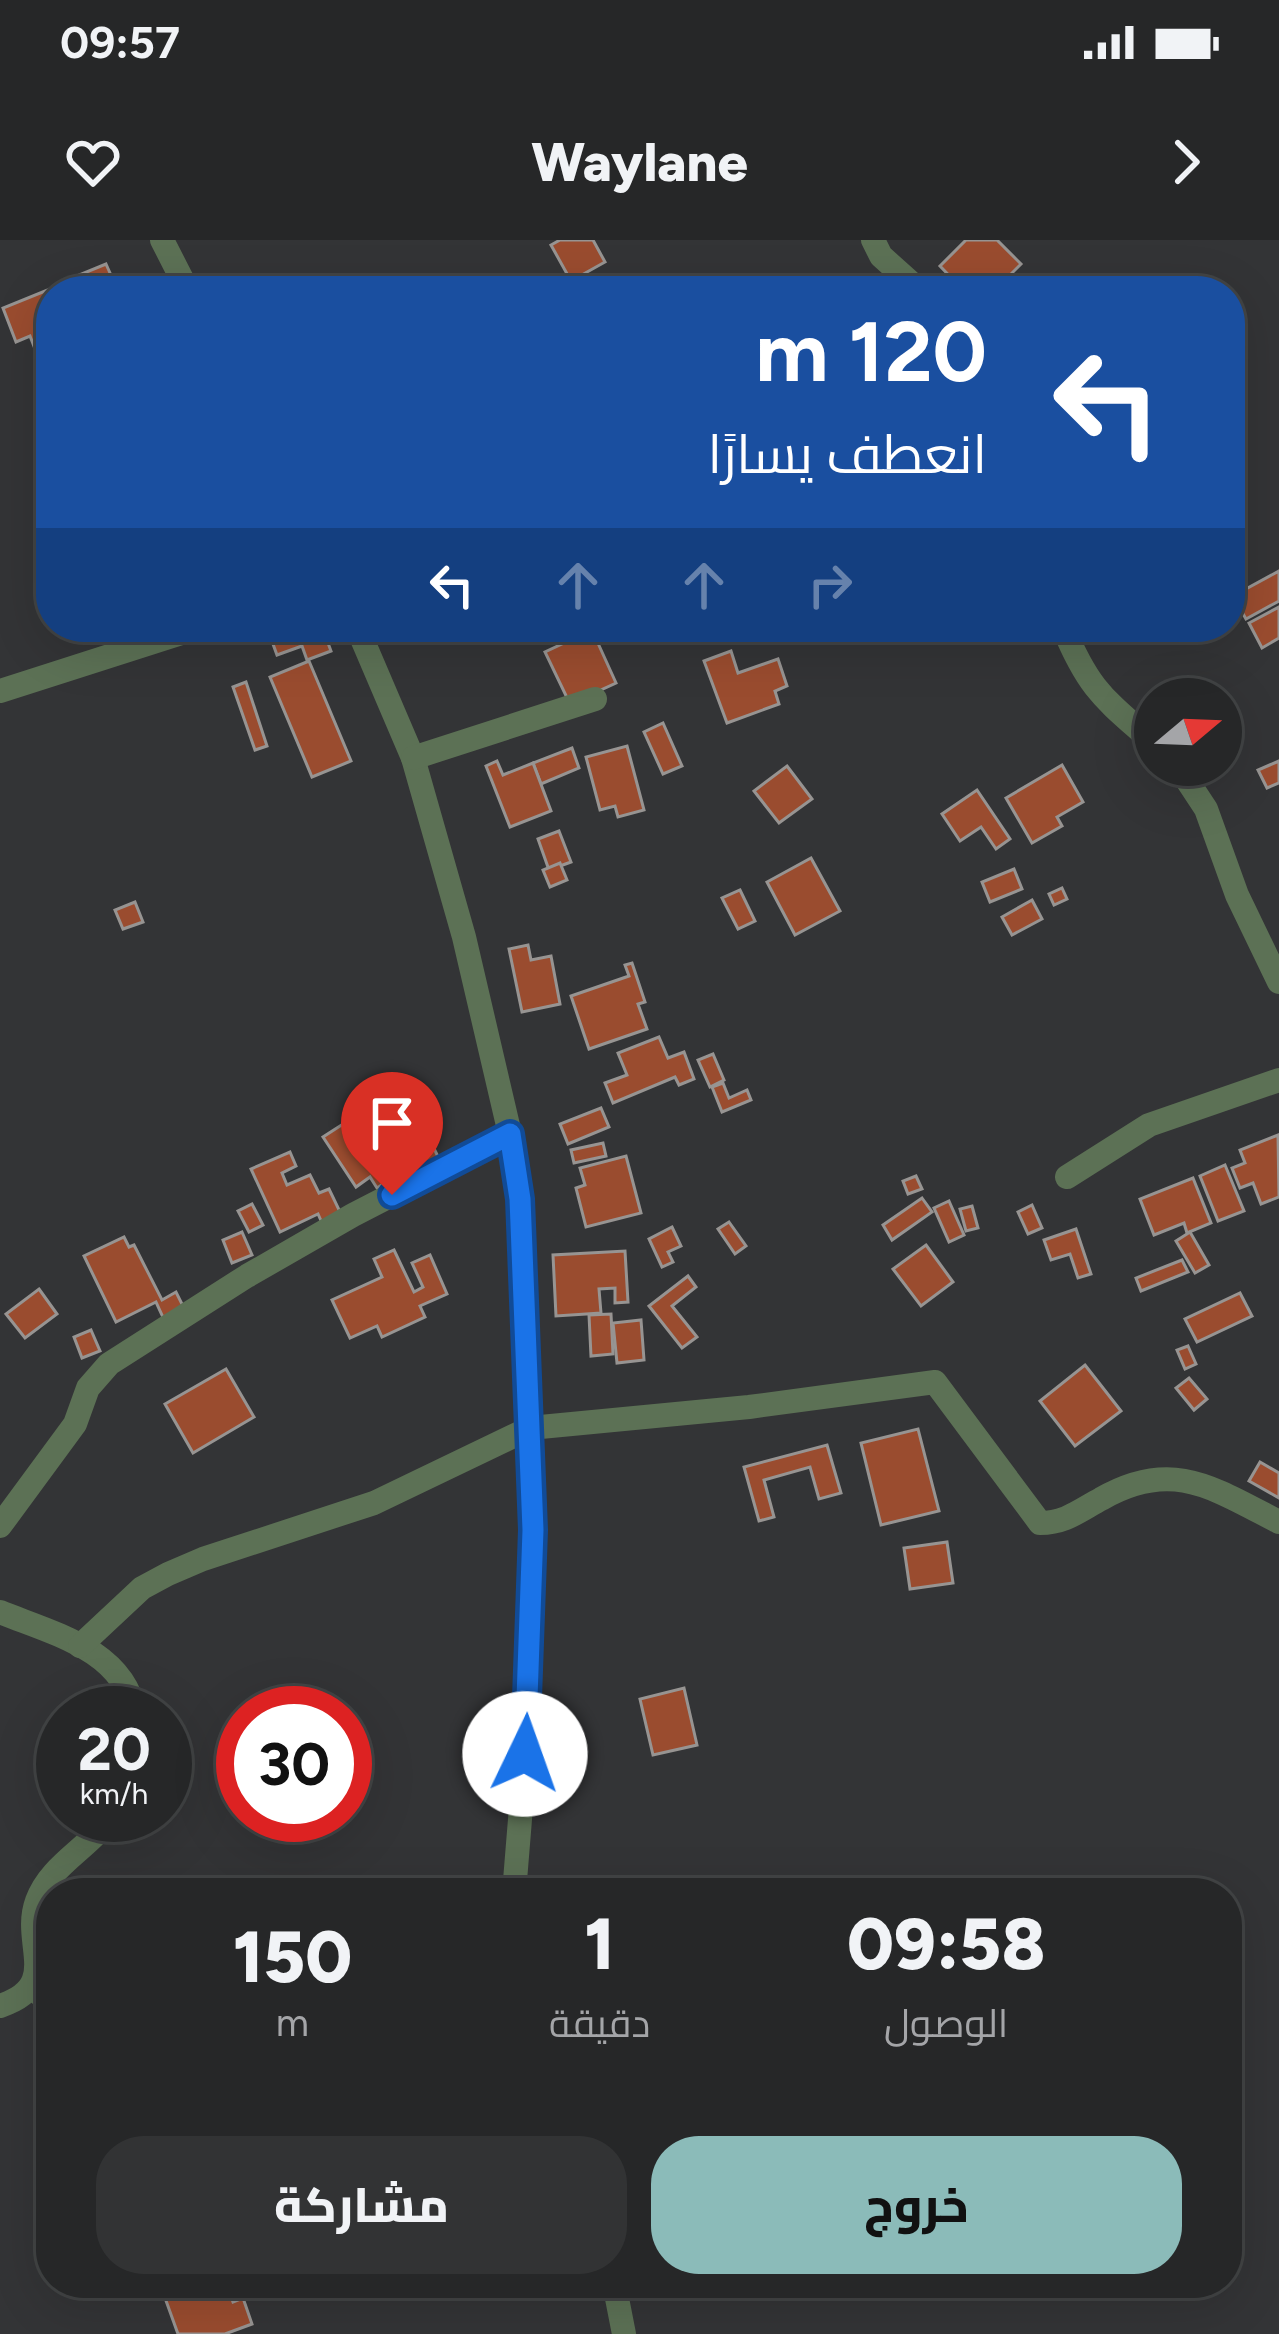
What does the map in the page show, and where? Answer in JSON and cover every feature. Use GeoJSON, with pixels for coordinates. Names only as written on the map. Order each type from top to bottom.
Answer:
{"type":"FeatureCollection","features":[{"type":"Feature","properties":{"kind":"street"},"geometry":{"type":"LineString","coordinates":[[162,240],[180,276]]}},
{"type":"Feature","properties":{"kind":"street"},"geometry":{"type":"LineString","coordinates":[[873,240],[881,256],[903,276]]}},
{"type":"Feature","properties":{"kind":"street"},"geometry":{"type":"LineString","coordinates":[[0,691],[153,642]]}},
{"type":"Feature","properties":{"kind":"street"},"geometry":{"type":"LineString","coordinates":[[363,642],[413,758],[464,937],[510,1134],[520,1199],[533,1530],[529,1697],[515,1878]]}},
{"type":"Feature","properties":{"kind":"street"},"geometry":{"type":"LineString","coordinates":[[1069,642],[1081,670],[1105,703],[1134,726]]}},
{"type":"Feature","properties":{"kind":"street"},"geometry":{"type":"LineString","coordinates":[[413,758],[595,699]]}},
{"type":"Feature","properties":{"kind":"street"},"geometry":{"type":"LineString","coordinates":[[1191,786],[1206,809],[1237,895],[1279,982]]}},
{"type":"Feature","properties":{"kind":"street"},"geometry":{"type":"LineString","coordinates":[[1067,1177],[1149,1125],[1279,1080]]}},
{"type":"Feature","properties":{"kind":"street"},"geometry":{"type":"LineString","coordinates":[[0,1526],[76,1424],[88,1388],[109,1364],[353,1215],[510,1134]]}},
{"type":"Feature","properties":{"kind":"street"},"geometry":{"type":"LineString","coordinates":[[80,1646],[142,1588],[169,1574],[374,1503],[530,1428],[749,1407],[935,1382],[1040,1523],[1070,1519],[1140,1479],[1161,1477],[1204,1485],[1279,1522]]}},
{"type":"Feature","properties":{"kind":"street"},"geometry":{"type":"LineString","coordinates":[[0,1612],[106,1658],[124,1686]]}},
{"type":"Feature","properties":{"kind":"street"},"geometry":{"type":"LineString","coordinates":[[50,1878],[90,1842]]}},
{"type":"Feature","properties":{"kind":"street"},"geometry":{"type":"LineString","coordinates":[[36,1902],[36,1951]]}},
{"type":"Feature","properties":{"kind":"street"},"geometry":{"type":"LineString","coordinates":[[0,2006],[22,1996],[36,1976]]}},
{"type":"Feature","properties":{"kind":"street"},"geometry":{"type":"LineString","coordinates":[[31,1986],[36,1990]]}},
{"type":"Feature","properties":{"kind":"street"},"geometry":{"type":"LineString","coordinates":[[617,2298],[624,2334]]}},
{"type":"Feature","properties":{"kind":"building"},"geometry":{"type":"Polygon","coordinates":[[[560,240],[593,240],[605,262],[580,276],[568,276],[551,245],[560,240]]]}},
{"type":"Feature","properties":{"kind":"building"},"geometry":{"type":"Polygon","coordinates":[[[966,240],[997,240],[1021,264],[1009,276],[950,276],[940,266],[966,240]]]}},
{"type":"Feature","properties":{"kind":"building"},"geometry":{"type":"Polygon","coordinates":[[[106,264],[111,276],[79,276],[106,264]]]}},
{"type":"Feature","properties":{"kind":"building"},"geometry":{"type":"Polygon","coordinates":[[[36,295],[36,349],[30,336],[16,342],[3,308],[36,295]]]}},
{"type":"Feature","properties":{"kind":"building"},"geometry":{"type":"Polygon","coordinates":[[[1279,571],[1279,601],[1246,619],[1245,589],[1279,571]]]}},
{"type":"Feature","properties":{"kind":"building"},"geometry":{"type":"Polygon","coordinates":[[[1279,607],[1279,638],[1262,648],[1249,623],[1279,607]]]}},
{"type":"Feature","properties":{"kind":"building"},"geometry":{"type":"Polygon","coordinates":[[[328,642],[331,651],[307,660],[302,646],[277,655],[273,644],[328,642]]]}},
{"type":"Feature","properties":{"kind":"building"},"geometry":{"type":"Polygon","coordinates":[[[566,642],[597,642],[616,683],[570,704],[545,652],[566,642]]]}},
{"type":"Feature","properties":{"kind":"building"},"geometry":{"type":"Polygon","coordinates":[[[731,651],[738,673],[778,659],[787,686],[775,691],[779,704],[727,723],[704,661],[731,651]]]}},
{"type":"Feature","properties":{"kind":"building"},"geometry":{"type":"Polygon","coordinates":[[[309,661],[351,761],[312,777],[270,677],[309,661]]]}},
{"type":"Feature","properties":{"kind":"building"},"geometry":{"type":"Polygon","coordinates":[[[246,682],[267,746],[255,750],[233,687],[246,682]]]}},
{"type":"Feature","properties":{"kind":"building"},"geometry":{"type":"Polygon","coordinates":[[[663,723],[682,766],[663,774],[644,732],[663,723]]]}},
{"type":"Feature","properties":{"kind":"building"},"geometry":{"type":"Polygon","coordinates":[[[627,746],[644,810],[618,817],[615,806],[600,810],[586,757],[627,746]]]}},
{"type":"Feature","properties":{"kind":"building"},"geometry":{"type":"Polygon","coordinates":[[[572,748],[579,768],[541,784],[533,763],[572,748]]]}},
{"type":"Feature","properties":{"kind":"building"},"geometry":{"type":"Polygon","coordinates":[[[497,761],[503,775],[533,763],[551,811],[510,827],[486,766],[497,761]]]}},
{"type":"Feature","properties":{"kind":"building"},"geometry":{"type":"Polygon","coordinates":[[[1279,761],[1279,783],[1267,788],[1258,770],[1279,761]]]}},
{"type":"Feature","properties":{"kind":"building"},"geometry":{"type":"Polygon","coordinates":[[[1062,765],[1083,802],[1057,817],[1062,826],[1032,843],[1006,798],[1062,765]]]}},
{"type":"Feature","properties":{"kind":"building"},"geometry":{"type":"Polygon","coordinates":[[[787,766],[812,799],[779,823],[754,791],[787,766]]]}},
{"type":"Feature","properties":{"kind":"building"},"geometry":{"type":"Polygon","coordinates":[[[977,790],[1010,839],[996,849],[981,827],[960,841],[942,814],[977,790]]]}},
{"type":"Feature","properties":{"kind":"building"},"geometry":{"type":"Polygon","coordinates":[[[559,831],[571,862],[549,870],[538,839],[559,831]]]}},
{"type":"Feature","properties":{"kind":"building"},"geometry":{"type":"Polygon","coordinates":[[[811,858],[840,911],[795,935],[767,882],[811,858]]]}},
{"type":"Feature","properties":{"kind":"building"},"geometry":{"type":"Polygon","coordinates":[[[560,863],[567,880],[550,887],[543,870],[560,863]]]}},
{"type":"Feature","properties":{"kind":"building"},"geometry":{"type":"Polygon","coordinates":[[[1014,869],[1022,889],[990,902],[982,882],[1014,869]]]}},
{"type":"Feature","properties":{"kind":"building"},"geometry":{"type":"Polygon","coordinates":[[[1062,888],[1067,899],[1054,905],[1049,894],[1062,888]]]}},
{"type":"Feature","properties":{"kind":"building"},"geometry":{"type":"Polygon","coordinates":[[[740,890],[755,921],[738,929],[722,898],[740,890]]]}},
{"type":"Feature","properties":{"kind":"building"},"geometry":{"type":"Polygon","coordinates":[[[1032,900],[1042,919],[1012,935],[1002,917],[1032,900]]]}},
{"type":"Feature","properties":{"kind":"building"},"geometry":{"type":"Polygon","coordinates":[[[135,902],[143,922],[123,929],[115,910],[135,902]]]}},
{"type":"Feature","properties":{"kind":"building"},"geometry":{"type":"Polygon","coordinates":[[[528,945],[531,960],[551,956],[560,1004],[522,1012],[509,949],[528,945]]]}},
{"type":"Feature","properties":{"kind":"building"},"geometry":{"type":"Polygon","coordinates":[[[632,963],[645,1002],[638,1004],[647,1029],[589,1049],[571,996],[629,976],[625,965],[632,963]]]}},
{"type":"Feature","properties":{"kind":"building"},"geometry":{"type":"Polygon","coordinates":[[[659,1037],[668,1058],[684,1052],[694,1079],[679,1085],[675,1077],[613,1103],[605,1083],[627,1075],[618,1053],[659,1037]]]}},
{"type":"Feature","properties":{"kind":"building"},"geometry":{"type":"Polygon","coordinates":[[[713,1054],[724,1080],[710,1087],[698,1060],[713,1054]]]}},
{"type":"Feature","properties":{"kind":"building"},"geometry":{"type":"Polygon","coordinates":[[[723,1083],[729,1098],[747,1090],[751,1100],[722,1112],[712,1087],[723,1083]]]}},
{"type":"Feature","properties":{"kind":"building"},"geometry":{"type":"Polygon","coordinates":[[[601,1108],[609,1127],[568,1144],[560,1124],[601,1108]]]}},
{"type":"Feature","properties":{"kind":"building"},"geometry":{"type":"Polygon","coordinates":[[[357,1115],[365,1128],[379,1119],[410,1166],[377,1188],[370,1177],[356,1187],[323,1137],[357,1115]]]}},
{"type":"Feature","properties":{"kind":"building"},"geometry":{"type":"Polygon","coordinates":[[[1278,1135],[1279,1197],[1261,1204],[1253,1183],[1240,1188],[1232,1168],[1245,1163],[1240,1150],[1278,1135]]]}},
{"type":"Feature","properties":{"kind":"building"},"geometry":{"type":"Polygon","coordinates":[[[428,1136],[443,1167],[426,1175],[411,1144],[428,1136]]]}},
{"type":"Feature","properties":{"kind":"building"},"geometry":{"type":"Polygon","coordinates":[[[603,1143],[606,1156],[574,1163],[571,1150],[603,1143]]]}},
{"type":"Feature","properties":{"kind":"building"},"geometry":{"type":"Polygon","coordinates":[[[290,1152],[296,1166],[282,1173],[287,1185],[310,1175],[319,1193],[329,1189],[342,1216],[323,1225],[318,1214],[280,1232],[251,1169],[290,1152]]]}},
{"type":"Feature","properties":{"kind":"building"},"geometry":{"type":"Polygon","coordinates":[[[626,1156],[641,1213],[586,1227],[576,1188],[585,1185],[580,1168],[626,1156]]]}},
{"type":"Feature","properties":{"kind":"building"},"geometry":{"type":"Polygon","coordinates":[[[1225,1165],[1244,1211],[1218,1221],[1200,1176],[1225,1165]]]}},
{"type":"Feature","properties":{"kind":"building"},"geometry":{"type":"Polygon","coordinates":[[[916,1176],[922,1189],[908,1194],[903,1181],[916,1176]]]}},
{"type":"Feature","properties":{"kind":"building"},"geometry":{"type":"Polygon","coordinates":[[[1193,1178],[1211,1223],[1187,1233],[1184,1223],[1154,1235],[1140,1199],[1193,1178]]]}},
{"type":"Feature","properties":{"kind":"building"},"geometry":{"type":"Polygon","coordinates":[[[922,1198],[932,1212],[892,1240],[883,1225],[922,1198]]]}},
{"type":"Feature","properties":{"kind":"building"},"geometry":{"type":"Polygon","coordinates":[[[949,1201],[964,1235],[949,1242],[934,1208],[949,1201]]]}},
{"type":"Feature","properties":{"kind":"building"},"geometry":{"type":"Polygon","coordinates":[[[252,1204],[263,1225],[249,1232],[238,1211],[252,1204]]]}},
{"type":"Feature","properties":{"kind":"building"},"geometry":{"type":"Polygon","coordinates":[[[1032,1205],[1042,1228],[1028,1234],[1018,1212],[1032,1205]]]}},
{"type":"Feature","properties":{"kind":"building"},"geometry":{"type":"Polygon","coordinates":[[[972,1206],[978,1228],[966,1231],[960,1209],[972,1206]]]}},
{"type":"Feature","properties":{"kind":"building"},"geometry":{"type":"Polygon","coordinates":[[[729,1222],[746,1246],[735,1254],[718,1229],[729,1222]]]}},
{"type":"Feature","properties":{"kind":"building"},"geometry":{"type":"Polygon","coordinates":[[[672,1227],[681,1246],[668,1252],[673,1262],[662,1267],[649,1239],[672,1227]]]}},
{"type":"Feature","properties":{"kind":"building"},"geometry":{"type":"Polygon","coordinates":[[[1076,1229],[1091,1274],[1078,1278],[1070,1254],[1051,1260],[1044,1240],[1076,1229]]]}},
{"type":"Feature","properties":{"kind":"building"},"geometry":{"type":"Polygon","coordinates":[[[242,1232],[252,1255],[232,1263],[223,1240],[242,1232]]]}},
{"type":"Feature","properties":{"kind":"building"},"geometry":{"type":"Polygon","coordinates":[[[1190,1232],[1209,1265],[1195,1273],[1176,1241],[1190,1232]]]}},
{"type":"Feature","properties":{"kind":"building"},"geometry":{"type":"Polygon","coordinates":[[[124,1237],[129,1247],[134,1245],[162,1300],[176,1292],[188,1316],[167,1326],[156,1302],[116,1322],[84,1256],[124,1237]]]}},
{"type":"Feature","properties":{"kind":"building"},"geometry":{"type":"Polygon","coordinates":[[[926,1245],[953,1282],[921,1306],[893,1269],[926,1245]]]}},
{"type":"Feature","properties":{"kind":"building"},"geometry":{"type":"Polygon","coordinates":[[[394,1250],[414,1292],[423,1287],[412,1263],[430,1255],[447,1294],[420,1306],[425,1317],[382,1337],[377,1326],[350,1338],[332,1300],[382,1277],[374,1259],[394,1250]]]}},
{"type":"Feature","properties":{"kind":"building"},"geometry":{"type":"Polygon","coordinates":[[[625,1251],[628,1302],[615,1303],[615,1288],[599,1289],[601,1313],[556,1316],[553,1255],[625,1251]]]}},
{"type":"Feature","properties":{"kind":"building"},"geometry":{"type":"Polygon","coordinates":[[[1182,1260],[1188,1272],[1141,1291],[1136,1278],[1182,1260]]]}},
{"type":"Feature","properties":{"kind":"building"},"geometry":{"type":"Polygon","coordinates":[[[688,1276],[696,1287],[672,1306],[697,1337],[682,1348],[649,1306],[688,1276]]]}},
{"type":"Feature","properties":{"kind":"building"},"geometry":{"type":"Polygon","coordinates":[[[39,1289],[57,1314],[25,1338],[6,1314],[39,1289]]]}},
{"type":"Feature","properties":{"kind":"building"},"geometry":{"type":"Polygon","coordinates":[[[1240,1293],[1252,1316],[1197,1342],[1185,1319],[1240,1293]]]}},
{"type":"Feature","properties":{"kind":"building"},"geometry":{"type":"Polygon","coordinates":[[[611,1314],[613,1354],[591,1356],[589,1315],[611,1314]]]}},
{"type":"Feature","properties":{"kind":"building"},"geometry":{"type":"Polygon","coordinates":[[[641,1320],[644,1360],[617,1363],[613,1323],[641,1320]]]}},
{"type":"Feature","properties":{"kind":"building"},"geometry":{"type":"Polygon","coordinates":[[[91,1330],[100,1351],[82,1358],[74,1337],[91,1330]]]}},
{"type":"Feature","properties":{"kind":"building"},"geometry":{"type":"Polygon","coordinates":[[[1188,1346],[1196,1364],[1185,1369],[1177,1350],[1188,1346]]]}},
{"type":"Feature","properties":{"kind":"building"},"geometry":{"type":"Polygon","coordinates":[[[1085,1365],[1121,1411],[1075,1446],[1040,1401],[1085,1365]]]}},
{"type":"Feature","properties":{"kind":"building"},"geometry":{"type":"Polygon","coordinates":[[[226,1369],[254,1417],[193,1453],[165,1404],[226,1369]]]}},
{"type":"Feature","properties":{"kind":"building"},"geometry":{"type":"Polygon","coordinates":[[[1189,1378],[1207,1399],[1194,1410],[1176,1388],[1189,1378]]]}},
{"type":"Feature","properties":{"kind":"building"},"geometry":{"type":"Polygon","coordinates":[[[918,1429],[939,1511],[881,1525],[861,1443],[918,1429]]]}},
{"type":"Feature","properties":{"kind":"building"},"geometry":{"type":"Polygon","coordinates":[[[827,1445],[841,1493],[819,1499],[810,1467],[764,1480],[774,1517],[759,1521],[744,1467],[827,1445]]]}},
{"type":"Feature","properties":{"kind":"building"},"geometry":{"type":"Polygon","coordinates":[[[1260,1462],[1279,1473],[1279,1498],[1249,1481],[1260,1462]]]}},
{"type":"Feature","properties":{"kind":"building"},"geometry":{"type":"Polygon","coordinates":[[[947,1542],[953,1583],[910,1589],[904,1548],[947,1542]]]}},
{"type":"Feature","properties":{"kind":"building"},"geometry":{"type":"Polygon","coordinates":[[[684,1688],[697,1745],[653,1755],[640,1699],[684,1688]]]}},
{"type":"Feature","properties":{"kind":"building"},"geometry":{"type":"Polygon","coordinates":[[[165,2298],[232,2298],[233,2302],[243,2298],[252,2324],[225,2334],[178,2334],[165,2298]]]}},
{"type":"Feature","properties":{"kind":"route"},"geometry":{"type":"LineString","coordinates":[[392,1195],[510,1134],[520,1199],[533,1530],[525,1754]]}}]}
